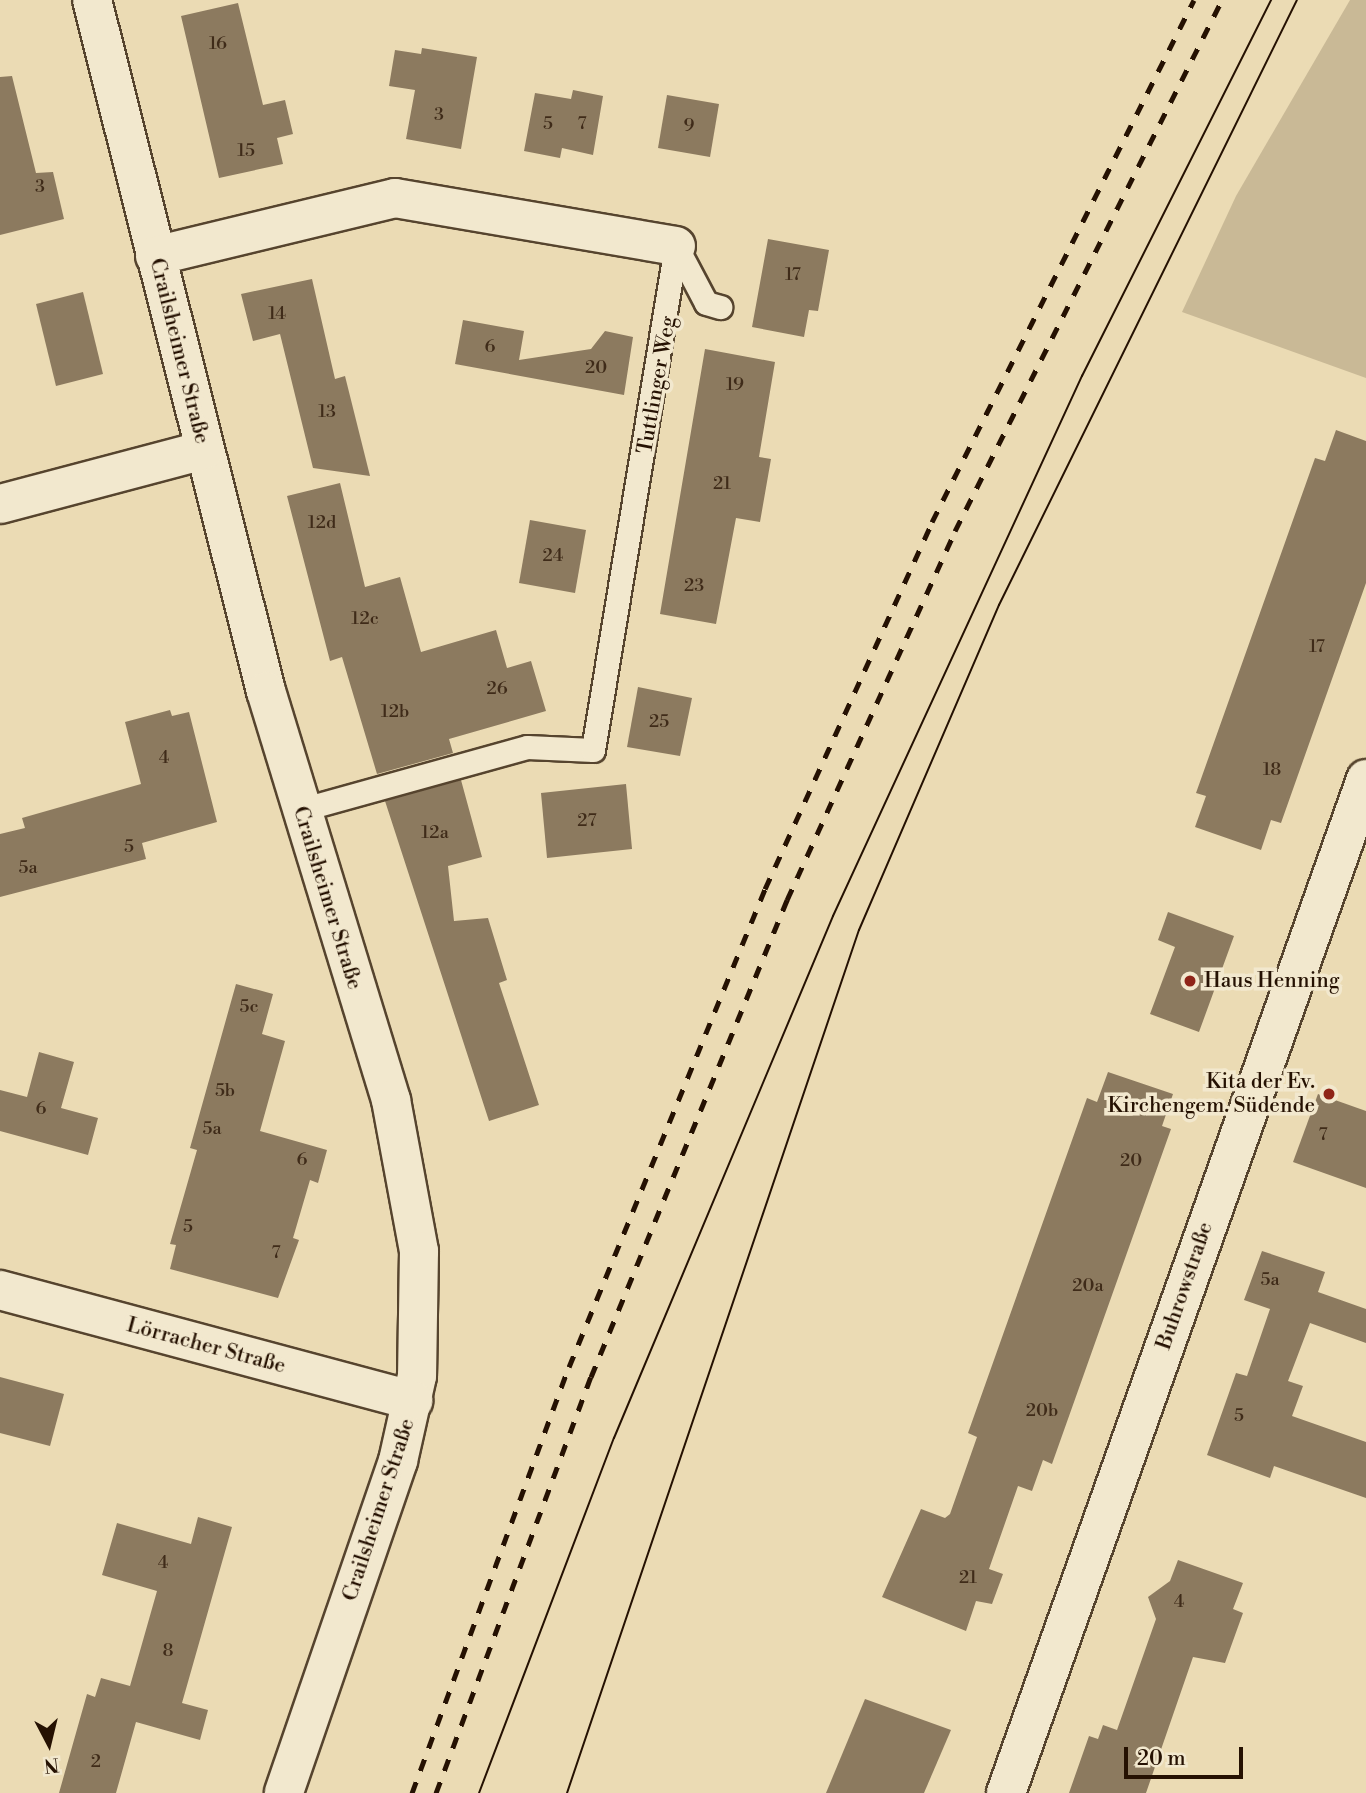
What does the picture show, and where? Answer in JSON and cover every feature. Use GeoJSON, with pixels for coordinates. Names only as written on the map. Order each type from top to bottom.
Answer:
{"type":"FeatureCollection","features":[{"type":"Feature","properties":{"kind":"street","name":"Crailsheimer Straße"},"geometry":{"type":"LineString","coordinates":[[92,0],[204,450],[300,810],[408,1174],[419,1251],[421,1329],[413,1401],[284,1793]]}},
{"type":"Feature","properties":{"kind":"street"},"geometry":{"type":"LineString","coordinates":[[155,256],[395,198],[676,246]]}},
{"type":"Feature","properties":{"kind":"street"},"geometry":{"type":"LineString","coordinates":[[0,504],[204,450]]}},
{"type":"Feature","properties":{"kind":"street","name":"Buhrowstraße"},"geometry":{"type":"LineString","coordinates":[[1006,1793],[1366,779]]}},
{"type":"Feature","properties":{"kind":"street","name":"Lörracher Straße"},"geometry":{"type":"LineString","coordinates":[[0,1290],[413,1401]]}},
{"type":"Feature","properties":{"kind":"lane"},"geometry":{"type":"LineString","coordinates":[[676,246],[706,303],[720,307]]}},
{"type":"Feature","properties":{"kind":"lane","name":"Tuttlinger Weg"},"geometry":{"type":"LineString","coordinates":[[300,810],[527,747],[593,750],[676,246]]}},
{"type":"Feature","properties":{"kind":"shaded area"},"geometry":{"type":"Polygon","coordinates":[[[1350,0],[1366,0],[1366,378],[1182,312],[1236,196],[1350,0]]]}},
{"type":"Feature","properties":{"kind":"building"},"geometry":{"type":"Polygon","coordinates":[[[238,3],[263,105],[285,100],[293,134],[277,138],[283,164],[219,178],[181,16],[238,3]]]}},
{"type":"Feature","properties":{"kind":"building"},"geometry":{"type":"Polygon","coordinates":[[[422,48],[477,57],[461,149],[406,139],[415,90],[389,86],[395,50],[421,54],[422,48]]]}},
{"type":"Feature","properties":{"kind":"building"},"geometry":{"type":"Polygon","coordinates":[[[12,76],[36,173],[53,172],[64,219],[0,235],[0,77],[12,76]]]}},
{"type":"Feature","properties":{"kind":"building"},"geometry":{"type":"Polygon","coordinates":[[[573,90],[603,96],[593,155],[562,148],[560,158],[524,151],[535,93],[571,99],[573,90]]]}},
{"type":"Feature","properties":{"kind":"building"},"geometry":{"type":"Polygon","coordinates":[[[667,95],[719,104],[710,157],[658,148],[667,95]]]}},
{"type":"Feature","properties":{"kind":"building"},"geometry":{"type":"Polygon","coordinates":[[[768,239],[829,250],[818,311],[809,310],[804,337],[752,327],[768,239]]]}},
{"type":"Feature","properties":{"kind":"building"},"geometry":{"type":"Polygon","coordinates":[[[312,279],[335,379],[345,376],[370,476],[313,468],[280,334],[253,341],[241,294],[312,279]]]}},
{"type":"Feature","properties":{"kind":"building"},"geometry":{"type":"Polygon","coordinates":[[[83,292],[103,374],[56,386],[36,304],[83,292]]]}},
{"type":"Feature","properties":{"kind":"building"},"geometry":{"type":"Polygon","coordinates":[[[463,320],[524,331],[519,360],[591,349],[605,331],[633,337],[624,395],[455,364],[463,320]]]}},
{"type":"Feature","properties":{"kind":"building"},"geometry":{"type":"Polygon","coordinates":[[[705,349],[775,362],[759,457],[771,459],[760,522],[736,518],[716,624],[660,614],[705,349]]]}},
{"type":"Feature","properties":{"kind":"building"},"geometry":{"type":"Polygon","coordinates":[[[1336,430],[1366,441],[1366,583],[1281,823],[1271,820],[1261,850],[1195,827],[1206,796],[1196,793],[1315,458],[1325,461],[1336,430]]]}},
{"type":"Feature","properties":{"kind":"building"},"geometry":{"type":"Polygon","coordinates":[[[340,483],[365,587],[400,577],[421,652],[496,630],[507,668],[531,661],[546,711],[449,739],[453,753],[377,774],[342,657],[330,661],[287,496],[340,483]]]}},
{"type":"Feature","properties":{"kind":"building"},"geometry":{"type":"Polygon","coordinates":[[[530,520],[586,530],[575,593],[519,583],[530,520]]]}},
{"type":"Feature","properties":{"kind":"building"},"geometry":{"type":"Polygon","coordinates":[[[638,687],[692,698],[680,756],[627,747],[638,687]]]}},
{"type":"Feature","properties":{"kind":"building"},"geometry":{"type":"Polygon","coordinates":[[[170,710],[172,716],[189,712],[217,822],[142,843],[146,859],[0,897],[0,834],[25,828],[22,818],[141,784],[125,722],[170,710]]]}},
{"type":"Feature","properties":{"kind":"building"},"geometry":{"type":"Polygon","coordinates":[[[461,780],[482,857],[448,866],[454,921],[488,918],[507,980],[499,983],[539,1105],[489,1121],[385,801],[461,780]]]}},
{"type":"Feature","properties":{"kind":"building"},"geometry":{"type":"Polygon","coordinates":[[[626,784],[632,849],[547,858],[541,793],[626,784]]]}},
{"type":"Feature","properties":{"kind":"building","name":"Haus Henning"},"geometry":{"type":"Polygon","coordinates":[[[1168,912],[1234,936],[1199,1032],[1150,1014],[1175,947],[1158,940],[1168,912]]]}},
{"type":"Feature","properties":{"kind":"building"},"geometry":{"type":"Polygon","coordinates":[[[236,984],[273,994],[262,1034],[285,1041],[260,1131],[327,1150],[318,1183],[310,1180],[293,1238],[299,1240],[278,1298],[170,1269],[176,1245],[170,1244],[197,1150],[190,1148],[236,984]]]}},
{"type":"Feature","properties":{"kind":"building"},"geometry":{"type":"Polygon","coordinates":[[[39,1052],[74,1062],[61,1108],[98,1118],[88,1155],[0,1131],[0,1090],[27,1097],[39,1052]]]}},
{"type":"Feature","properties":{"kind":"building"},"geometry":{"type":"Polygon","coordinates":[[[1108,1072],[1173,1094],[1162,1126],[1171,1129],[1052,1464],[1043,1460],[1032,1491],[1018,1486],[989,1569],[1003,1574],[992,1604],[976,1601],[966,1631],[882,1597],[921,1509],[945,1518],[950,1514],[977,1437],[968,1433],[1087,1098],[1097,1102],[1108,1072]]]}},
{"type":"Feature","properties":{"kind":"building"},"geometry":{"type":"Polygon","coordinates":[[[1318,1094],[1366,1111],[1366,1188],[1293,1162],[1318,1094]]]}},
{"type":"Feature","properties":{"kind":"building"},"geometry":{"type":"Polygon","coordinates":[[[1262,1251],[1325,1272],[1318,1292],[1366,1309],[1366,1343],[1310,1323],[1288,1381],[1303,1386],[1292,1416],[1366,1442],[1366,1498],[1274,1466],[1270,1478],[1207,1455],[1236,1373],[1247,1376],[1270,1309],[1244,1300],[1262,1251]]]}},
{"type":"Feature","properties":{"kind":"building"},"geometry":{"type":"Polygon","coordinates":[[[0,1377],[64,1394],[50,1446],[0,1433],[0,1377]]]}},
{"type":"Feature","properties":{"kind":"building"},"geometry":{"type":"Polygon","coordinates":[[[198,1517],[232,1527],[182,1703],[208,1710],[200,1740],[136,1722],[116,1793],[59,1793],[87,1694],[95,1697],[101,1678],[130,1686],[157,1591],[102,1575],[117,1523],[191,1544],[198,1517]]]}},
{"type":"Feature","properties":{"kind":"building"},"geometry":{"type":"Polygon","coordinates":[[[1178,1560],[1243,1583],[1233,1609],[1243,1613],[1225,1663],[1193,1657],[1146,1793],[1069,1793],[1089,1736],[1098,1739],[1103,1725],[1117,1730],[1156,1619],[1148,1597],[1170,1581],[1178,1560]]]}},
{"type":"Feature","properties":{"kind":"building"},"geometry":{"type":"Polygon","coordinates":[[[865,1699],[951,1730],[924,1793],[826,1793],[865,1699]]]}},
{"type":"Feature","properties":{"kind":"tram line"},"geometry":{"type":"LineString","coordinates":[[479,1793],[614,1438],[833,916],[1082,376],[1271,0]]}},
{"type":"Feature","properties":{"kind":"tram line"},"geometry":{"type":"LineString","coordinates":[[567,1793],[859,930],[999,605],[1297,0]]}},
{"type":"Feature","properties":{"kind":"railway"},"geometry":{"type":"LineString","coordinates":[[412,1793],[569,1367],[765,889],[932,522],[1194,0]]}},
{"type":"Feature","properties":{"kind":"railway"},"geometry":{"type":"LineString","coordinates":[[436,1793],[591,1377],[787,900],[955,531],[1222,0]]}},
{"type":"Feature","properties":{"kind":"place","name":"Haus Henning"},"geometry":{"type":"Point","coordinates":[1190,981]}},
{"type":"Feature","properties":{"kind":"place","name":"Kita der Ev. Kirchengem. Südende"},"geometry":{"type":"Point","coordinates":[1329,1094]}}]}
